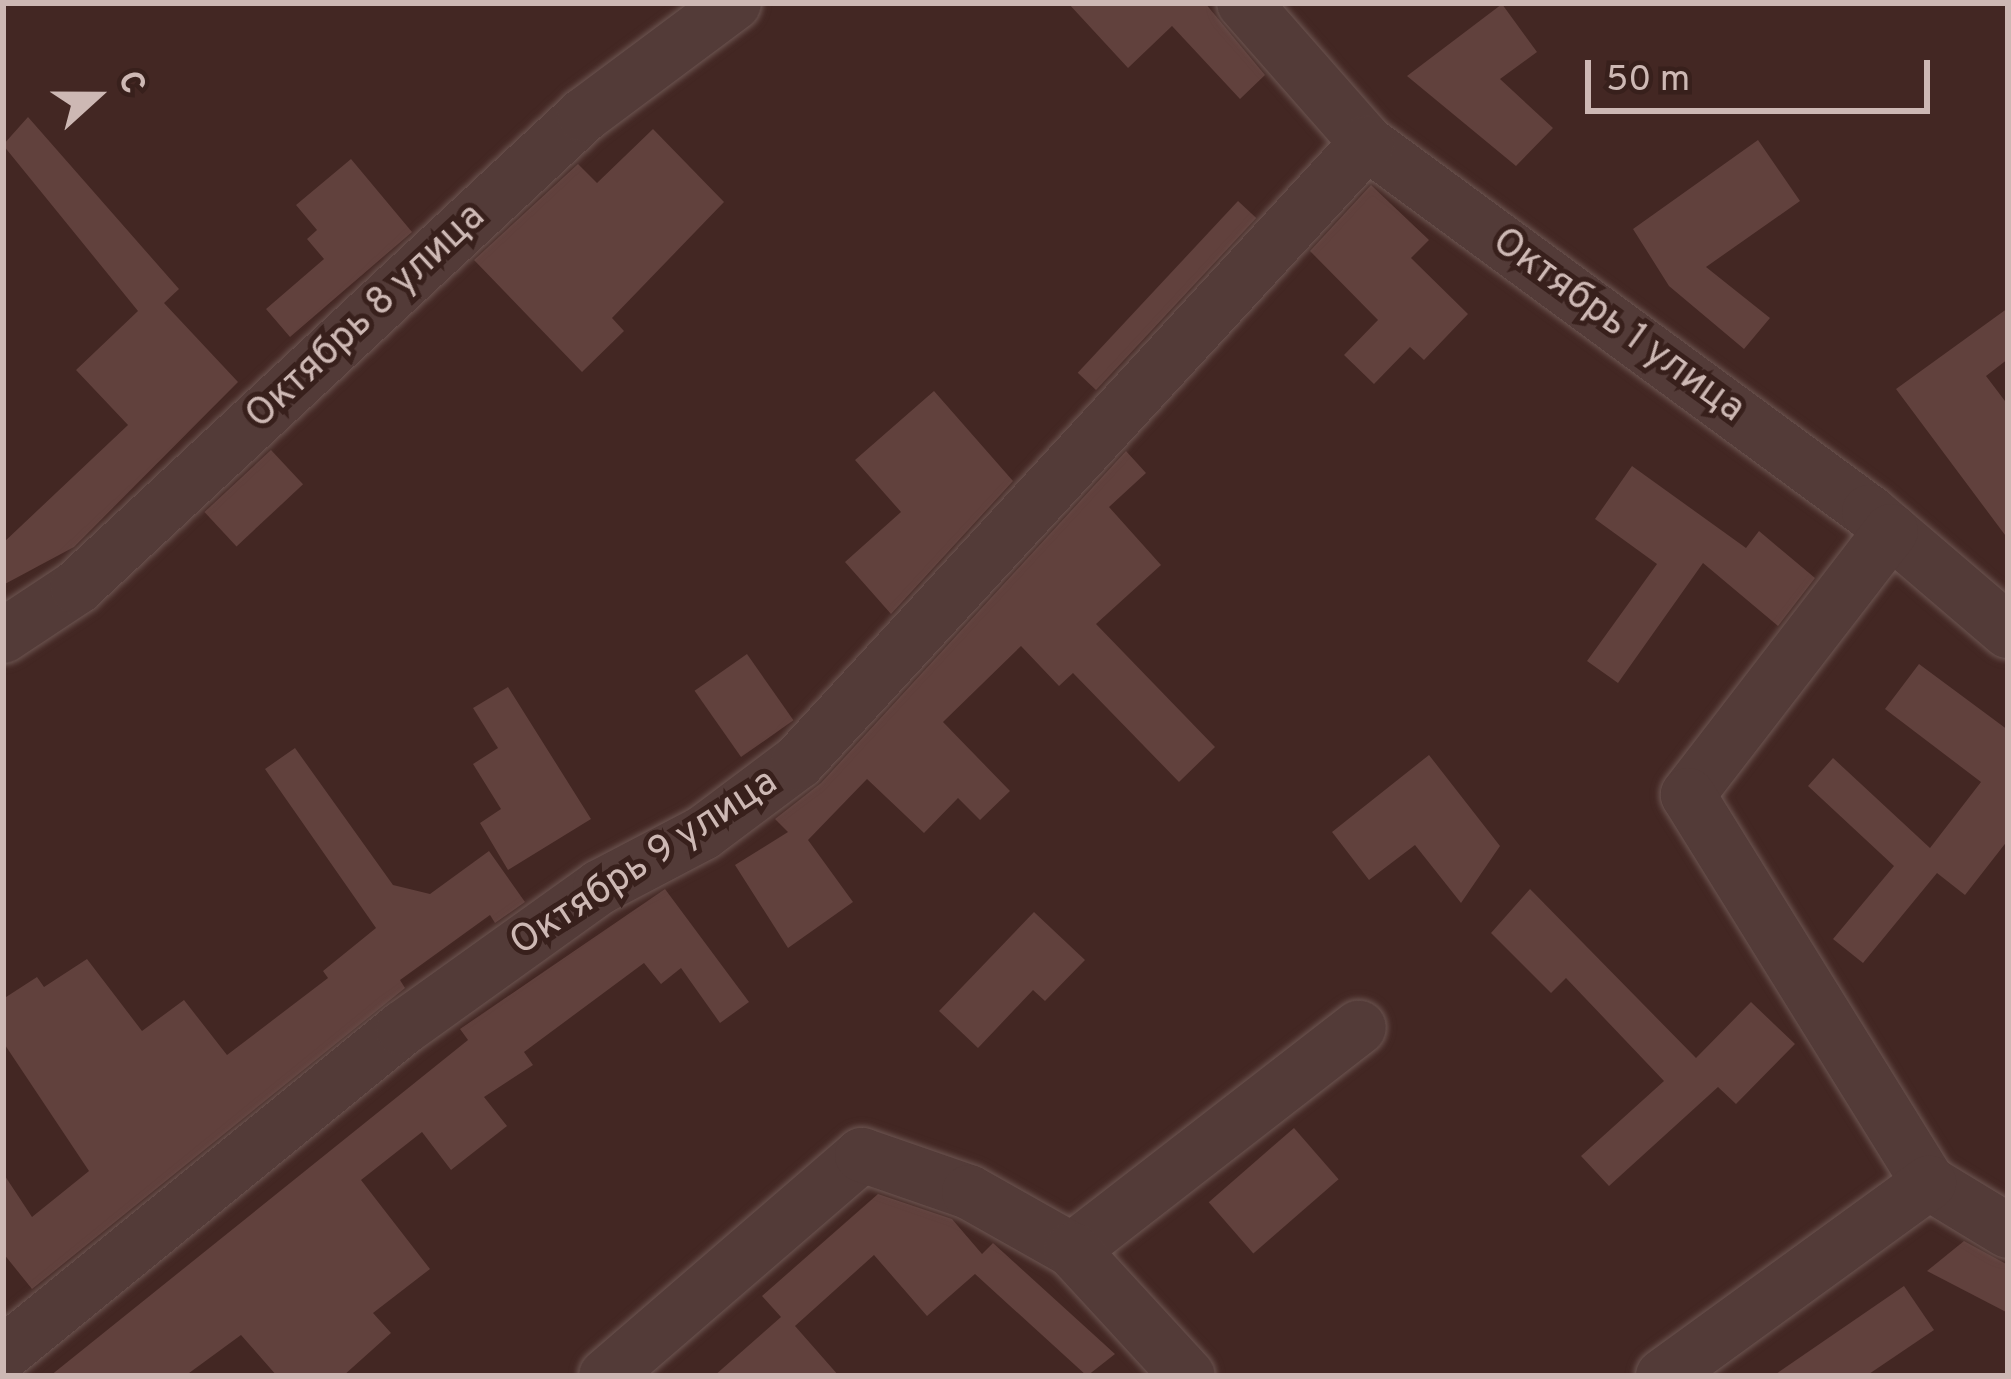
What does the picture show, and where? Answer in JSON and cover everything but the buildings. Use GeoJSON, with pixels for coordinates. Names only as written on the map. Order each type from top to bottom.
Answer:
{"type":"FeatureCollection","features":[{"type":"Feature","properties":{"kind":"street","name":"Октябрь 8 улица"},"geometry":{"type":"LineString","coordinates":[[3,636],[77,586],[584,115],[734,3]]}},
{"type":"Feature","properties":{"kind":"street","name":"Октябрь 1 улица"},"geometry":{"type":"LineString","coordinates":[[1244,3],[1367,143],[1891,531],[2008,632]]}},
{"type":"Feature","properties":{"kind":"street","name":"Октябрь 9 улица"},"geometry":{"type":"LineString","coordinates":[[3,1354],[403,1028],[601,887],[703,833],[798,762],[1367,143]]}},
{"type":"Feature","properties":{"kind":"street"},"geometry":{"type":"LineString","coordinates":[[1891,531],[1688,795],[1929,1183],[2008,1231]]}},
{"type":"Feature","properties":{"kind":"street"},"geometry":{"type":"LineString","coordinates":[[1072,1250],[1359,1027]]}},
{"type":"Feature","properties":{"kind":"street"},"geometry":{"type":"LineString","coordinates":[[606,1376],[862,1155],[969,1192],[1072,1250],[1189,1376]]}},
{"type":"Feature","properties":{"kind":"street"},"geometry":{"type":"LineString","coordinates":[[1663,1376],[1929,1183]]}}]}
